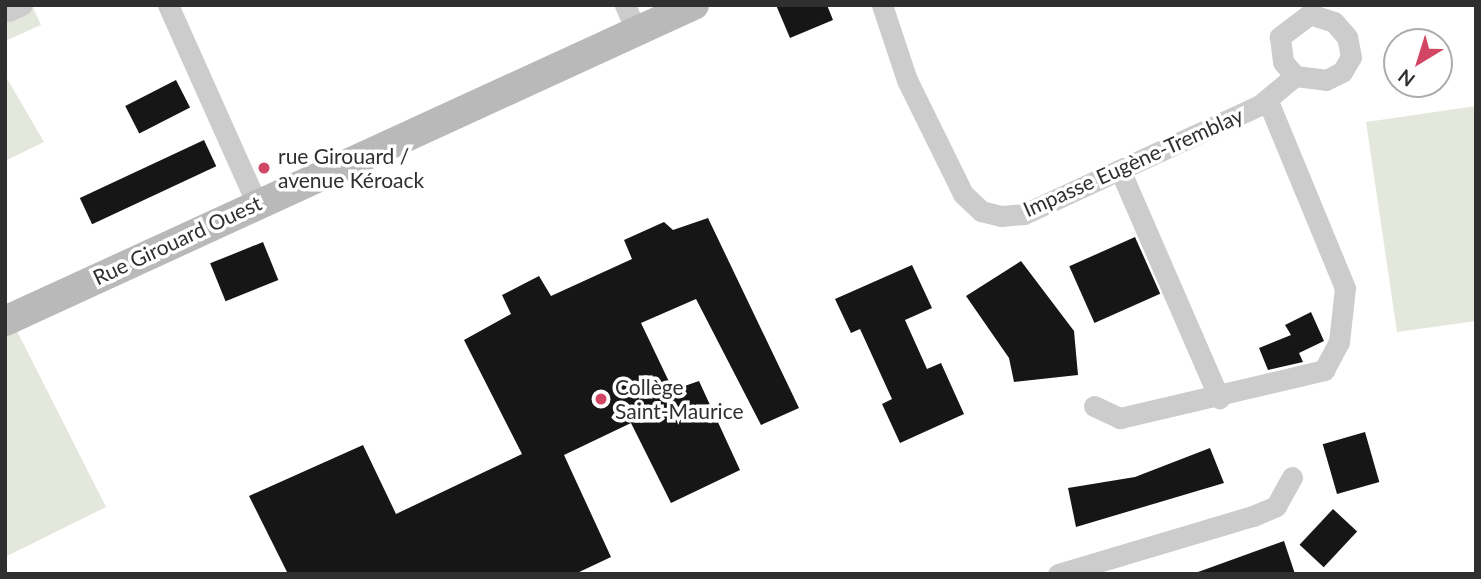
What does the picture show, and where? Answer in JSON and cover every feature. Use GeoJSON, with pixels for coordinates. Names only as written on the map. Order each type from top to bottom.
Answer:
{"type":"FeatureCollection","features":[{"type":"Feature","properties":{"kind":"street"},"geometry":{"type":"LineString","coordinates":[[168,5],[256,202]]}},
{"type":"Feature","properties":{"kind":"street","name":"Rue Girouard Ouest"},"geometry":{"type":"LineString","coordinates":[[5,321],[256,202],[631,18],[694,5]]}},
{"type":"Feature","properties":{"kind":"street","name":"Impasse Eugène-Tremblay"},"geometry":{"type":"LineString","coordinates":[[882,5],[939,150],[962,194],[981,211],[1024,214],[1267,99],[1296,76]]}},
{"type":"Feature","properties":{"kind":"street"},"geometry":{"type":"LineString","coordinates":[[1094,406],[1120,418],[1219,398],[1324,370],[1339,342],[1345,288],[1267,99]]}},
{"type":"Feature","properties":{"kind":"street"},"geometry":{"type":"LineString","coordinates":[[1120,170],[1219,398]]}},
{"type":"Feature","properties":{"kind":"street"},"geometry":{"type":"LineString","coordinates":[[1058,574],[1253,516],[1276,506],[1292,477]]}},
{"type":"Feature","properties":{"kind":"shaded area"},"geometry":{"type":"Polygon","coordinates":[[[5,5],[32,5],[41,25],[5,41],[5,5]]]}},
{"type":"Feature","properties":{"kind":"shaded area"},"geometry":{"type":"Polygon","coordinates":[[[5,75],[44,142],[5,161],[5,75]]]}},
{"type":"Feature","properties":{"kind":"shaded area"},"geometry":{"type":"Polygon","coordinates":[[[1476,106],[1476,321],[1397,332],[1366,122],[1476,106]]]}},
{"type":"Feature","properties":{"kind":"shaded area"},"geometry":{"type":"Polygon","coordinates":[[[15,327],[106,507],[5,557],[5,333],[15,327]]]}},
{"type":"Feature","properties":{"kind":"building"},"geometry":{"type":"Polygon","coordinates":[[[776,5],[827,5],[833,20],[790,38],[776,5]]]}},
{"type":"Feature","properties":{"kind":"building"},"geometry":{"type":"Polygon","coordinates":[[[176,80],[190,108],[139,133],[125,106],[176,80]]]}},
{"type":"Feature","properties":{"kind":"building"},"geometry":{"type":"Polygon","coordinates":[[[204,140],[216,166],[92,224],[80,198],[204,140]]]}},
{"type":"Feature","properties":{"kind":"building","name":"Collège Saint-Maurice"},"geometry":{"type":"Polygon","coordinates":[[[708,218],[799,408],[761,425],[696,299],[641,323],[673,390],[699,381],[740,470],[671,503],[631,423],[564,455],[611,557],[575,574],[288,574],[249,496],[363,445],[396,514],[522,454],[464,340],[511,314],[502,295],[539,276],[551,296],[632,259],[624,240],[664,222],[673,230],[708,218]]]}},
{"type":"Feature","properties":{"kind":"building"},"geometry":{"type":"Polygon","coordinates":[[[1135,237],[1160,294],[1094,323],[1069,266],[1135,237]]]}},
{"type":"Feature","properties":{"kind":"building"},"geometry":{"type":"Polygon","coordinates":[[[263,242],[278,280],[226,301],[210,263],[263,242]]]}},
{"type":"Feature","properties":{"kind":"building"},"geometry":{"type":"Polygon","coordinates":[[[1021,261],[1074,331],[1078,375],[1014,382],[1009,358],[966,296],[1021,261]]]}},
{"type":"Feature","properties":{"kind":"building"},"geometry":{"type":"Polygon","coordinates":[[[912,265],[932,308],[905,320],[927,369],[941,363],[964,414],[900,443],[882,404],[892,399],[860,329],[851,333],[835,299],[912,265]]]}},
{"type":"Feature","properties":{"kind":"building"},"geometry":{"type":"Polygon","coordinates":[[[1311,312],[1324,341],[1299,353],[1303,362],[1268,370],[1259,348],[1291,335],[1285,325],[1311,312]]]}},
{"type":"Feature","properties":{"kind":"building"},"geometry":{"type":"Polygon","coordinates":[[[1365,432],[1379,482],[1337,494],[1323,444],[1365,432]]]}},
{"type":"Feature","properties":{"kind":"building"},"geometry":{"type":"Polygon","coordinates":[[[1210,448],[1224,483],[1076,527],[1068,488],[1135,477],[1210,448]]]}},
{"type":"Feature","properties":{"kind":"building"},"geometry":{"type":"Polygon","coordinates":[[[1333,509],[1357,532],[1324,567],[1300,545],[1333,509]]]}},
{"type":"Feature","properties":{"kind":"building"},"geometry":{"type":"Polygon","coordinates":[[[1284,541],[1295,574],[1198,572],[1284,541]]]}},
{"type":"Feature","properties":{"kind":"place","name":"rue Girouard / avenue Kéroack"},"geometry":{"type":"Point","coordinates":[264,168]}},
{"type":"Feature","properties":{"kind":"place","name":"Collège Saint-Maurice"},"geometry":{"type":"Point","coordinates":[601,399]}}]}
